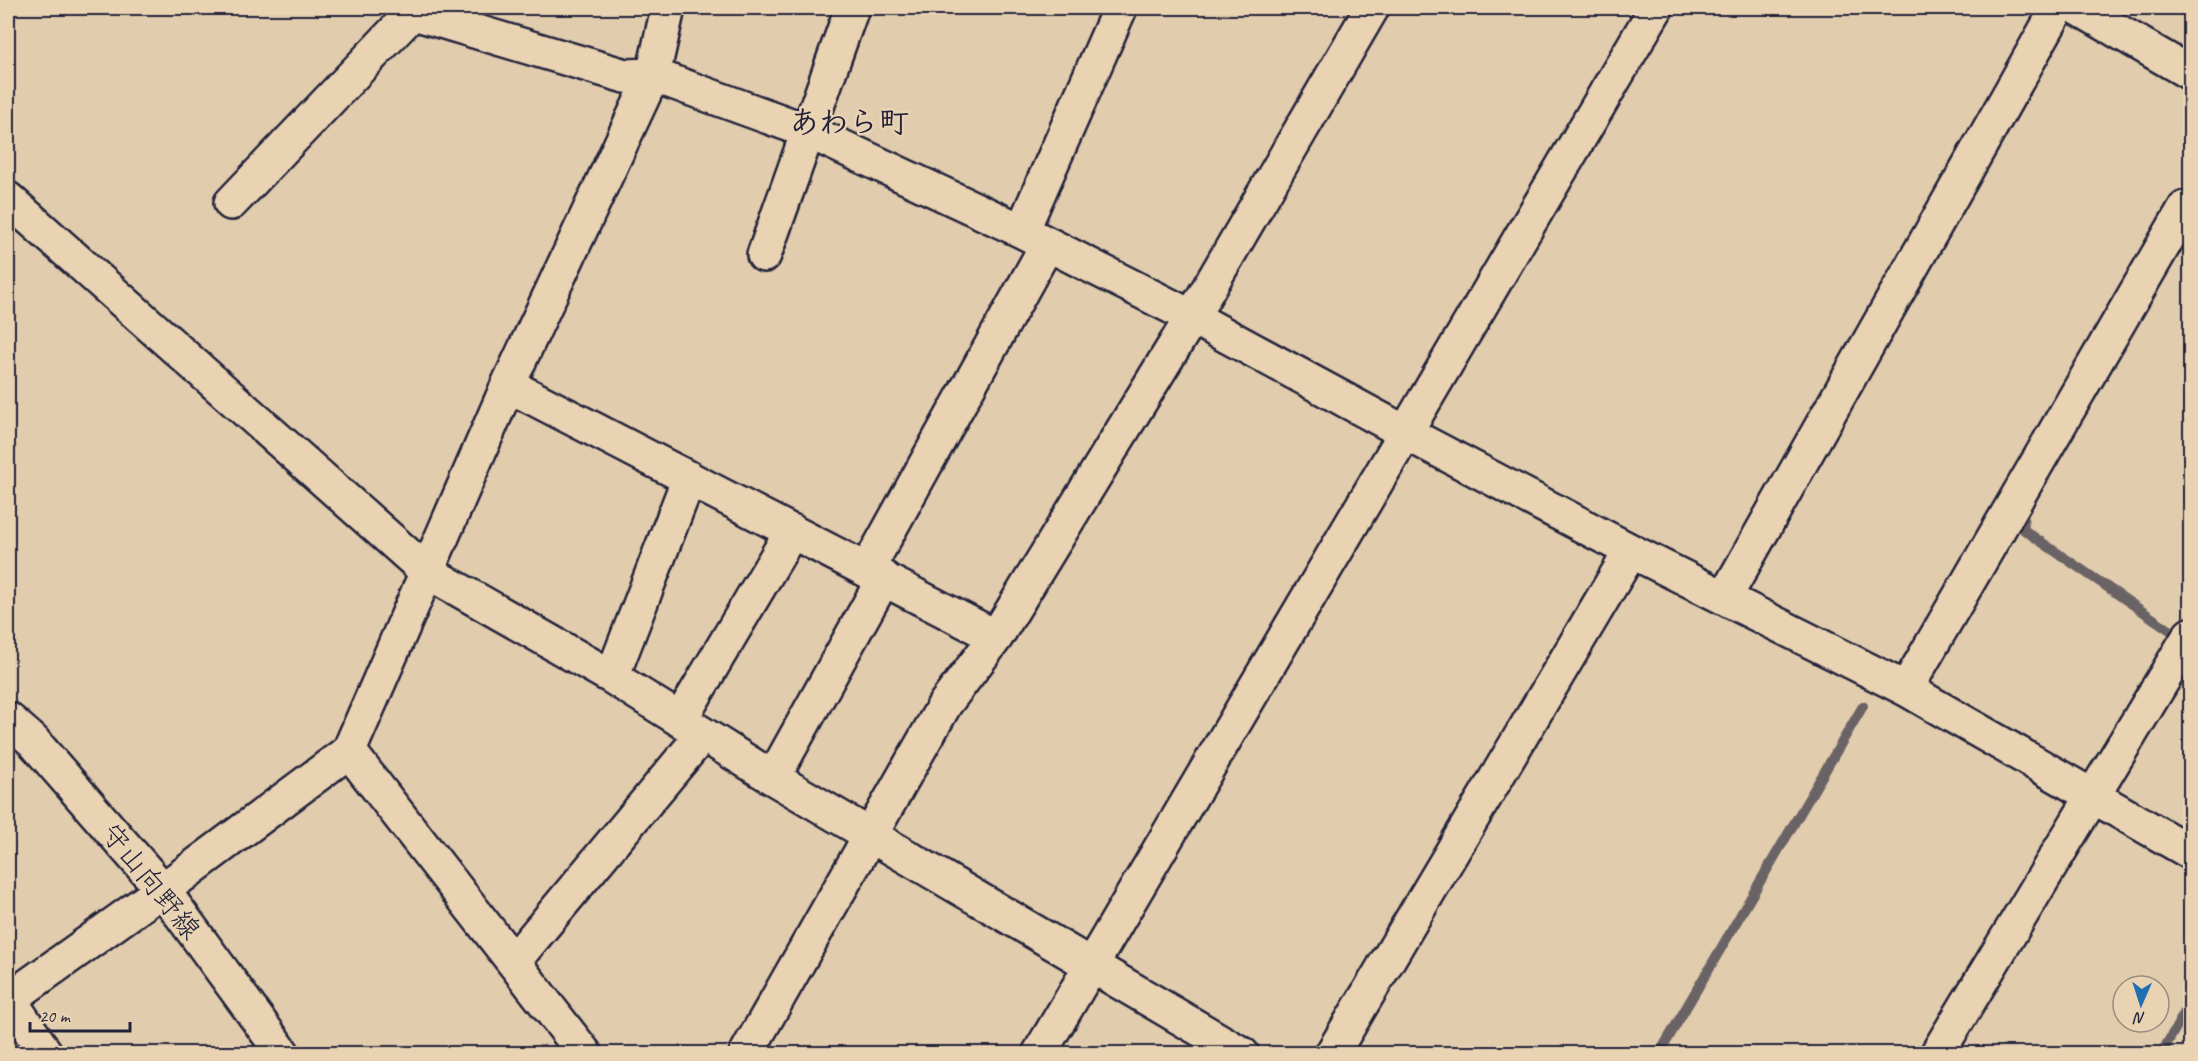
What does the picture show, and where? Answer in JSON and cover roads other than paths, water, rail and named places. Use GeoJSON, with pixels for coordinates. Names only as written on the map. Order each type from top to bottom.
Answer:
{"type":"FeatureCollection","features":[{"type":"Feature","properties":{"kind":"street"},"geometry":{"type":"LineString","coordinates":[[46,1053],[8,999],[162,890],[348,751],[508,385],[653,75],[668,8]]}},
{"type":"Feature","properties":{"kind":"street"},"geometry":{"type":"LineString","coordinates":[[764,255],[810,132],[852,8]]}},
{"type":"Feature","properties":{"kind":"street"},"geometry":{"type":"LineString","coordinates":[[773,778],[875,574],[1035,238],[1120,8]]}},
{"type":"Feature","properties":{"kind":"street"},"geometry":{"type":"LineString","coordinates":[[746,1053],[873,836],[945,704],[996,637],[1192,317],[1372,8]]}},
{"type":"Feature","properties":{"kind":"street"},"geometry":{"type":"LineString","coordinates":[[1039,1053],[1656,8]]}},
{"type":"Feature","properties":{"kind":"street"},"geometry":{"type":"LineString","coordinates":[[1725,597],[2058,8]]}},
{"type":"Feature","properties":{"kind":"street"},"geometry":{"type":"LineString","coordinates":[[2078,8],[2190,73]]}},
{"type":"Feature","properties":{"kind":"street"},"geometry":{"type":"LineString","coordinates":[[231,203],[416,10],[626,76],[653,75],[810,132],[1035,238],[1192,317],[1631,551],[1906,689],[2190,852]]}},
{"type":"Feature","properties":{"kind":"street"},"geometry":{"type":"LineString","coordinates":[[8,199],[426,571],[612,677],[773,778],[1242,1053]]}},
{"type":"Feature","properties":{"kind":"street"},"geometry":{"type":"LineString","coordinates":[[1906,689],[2186,208]]}},
{"type":"Feature","properties":{"kind":"street"},"geometry":{"type":"LineString","coordinates":[[508,385],[996,637]]}},
{"type":"Feature","properties":{"kind":"street"},"geometry":{"type":"LineString","coordinates":[[612,677],[689,478]]}},
{"type":"Feature","properties":{"kind":"street"},"geometry":{"type":"LineString","coordinates":[[514,961],[692,727],[792,531]]}},
{"type":"Feature","properties":{"kind":"street"},"geometry":{"type":"LineString","coordinates":[[1332,1053],[1631,551]]}},
{"type":"Feature","properties":{"kind":"street"},"geometry":{"type":"LineString","coordinates":[[1937,1053],[2190,635]]}},
{"type":"Feature","properties":{"kind":"street","name":"守山向野線"},"geometry":{"type":"LineString","coordinates":[[8,719],[33,741],[162,890],[283,1053]]}},
{"type":"Feature","properties":{"kind":"street"},"geometry":{"type":"LineString","coordinates":[[348,751],[585,1053]]}},
{"type":"Feature","properties":{"kind":"waterway"},"geometry":{"type":"LineString","coordinates":[[2026,508],[2023,513],[2024,530],[2183,639]]}},
{"type":"Feature","properties":{"kind":"waterway"},"geometry":{"type":"LineString","coordinates":[[1659,1054],[1863,706]]}},
{"type":"Feature","properties":{"kind":"waterway"},"geometry":{"type":"LineString","coordinates":[[2161,1054],[2190,1003]]}},
{"type":"Feature","properties":{"kind":"district","name":"あわら町"},"geometry":{"type":"Point","coordinates":[849,122]}}]}
